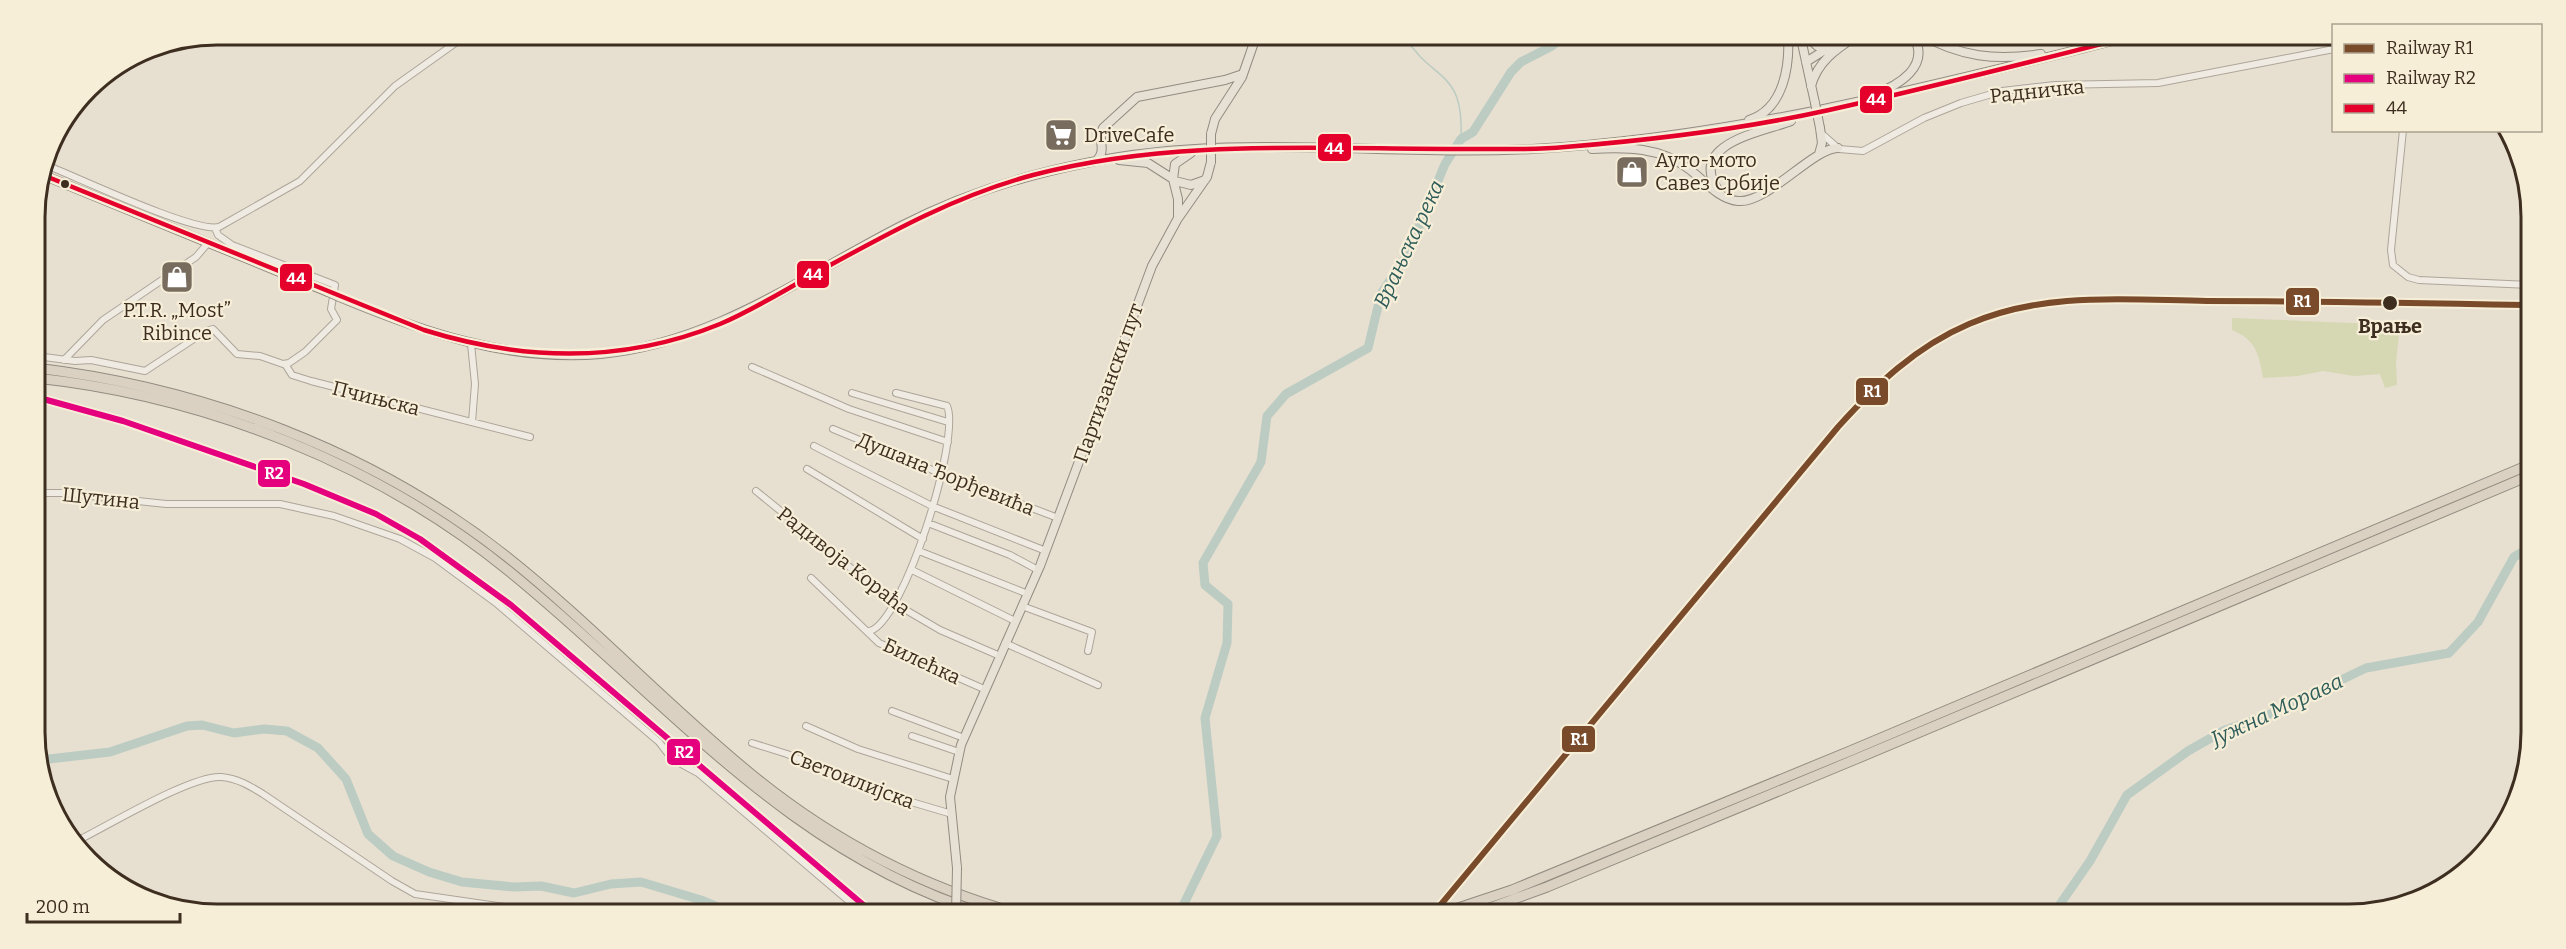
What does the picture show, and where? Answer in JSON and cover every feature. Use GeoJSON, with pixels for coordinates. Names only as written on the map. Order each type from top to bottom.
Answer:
{"type":"FeatureCollection","features":[{"type":"Feature","properties":{"kind":"highway"},"geometry":{"type":"LineString","coordinates":[[45,370],[163,391],[237,413],[350,459],[402,487],[512,561],[582,620],[741,765],[809,817],[847,842],[904,873],[989,904]]}},
{"type":"Feature","properties":{"kind":"highway"},"geometry":{"type":"LineString","coordinates":[[45,380],[151,398],[199,411],[268,435],[358,474],[422,510],[510,572],[578,630],[727,766],[806,826],[844,852],[900,881],[960,904]]}},
{"type":"Feature","properties":{"kind":"highway"},"geometry":{"type":"LineString","coordinates":[[1474,904],[1850,751],[2521,468]]}},
{"type":"Feature","properties":{"kind":"highway"},"geometry":{"type":"LineString","coordinates":[[1500,904],[1547,887],[1856,759],[2521,479]]}},
{"type":"Feature","properties":{"kind":"main road","name":"Партизански пут"},"geometry":{"type":"LineString","coordinates":[[956,904],[957,868],[950,797],[959,752],[984,689],[1046,551],[1148,277],[1177,220],[1205,180],[1211,162],[1213,123],[1243,74],[1253,45]]}},
{"type":"Feature","properties":{"kind":"main road"},"geometry":{"type":"LineString","coordinates":[[1702,132],[1752,119],[1766,111],[1778,94],[1786,75],[1787,45]]}},
{"type":"Feature","properties":{"kind":"main road"},"geometry":{"type":"LineString","coordinates":[[1802,45],[1820,130],[1822,146],[1817,158]]}},
{"type":"Feature","properties":{"kind":"main road"},"geometry":{"type":"LineString","coordinates":[[1816,45],[1828,48]]}},
{"type":"Feature","properties":{"kind":"main road"},"geometry":{"type":"LineString","coordinates":[[1806,62],[1828,48],[1840,45]]}},
{"type":"Feature","properties":{"kind":"main road"},"geometry":{"type":"LineString","coordinates":[[1811,86],[1820,65],[1843,45]]}},
{"type":"Feature","properties":{"kind":"main road"},"geometry":{"type":"LineString","coordinates":[[1856,103],[1897,85],[1910,74],[1918,53],[1915,45]]}},
{"type":"Feature","properties":{"kind":"main road"},"geometry":{"type":"LineString","coordinates":[[1941,45],[1970,56],[2004,58],[2054,51],[2062,54]]}},
{"type":"Feature","properties":{"kind":"main road"},"geometry":{"type":"LineString","coordinates":[[1562,148],[1702,132],[1799,116],[2098,45]]}},
{"type":"Feature","properties":{"kind":"main road"},"geometry":{"type":"LineString","coordinates":[[1097,160],[1102,152],[1103,129],[1133,99],[1243,74]]}},
{"type":"Feature","properties":{"kind":"main road"},"geometry":{"type":"LineString","coordinates":[[1210,83],[1220,85],[1231,93]]}},
{"type":"Feature","properties":{"kind":"main road"},"geometry":{"type":"LineString","coordinates":[[1725,197],[1714,185],[1711,171],[1714,160],[1722,148],[1737,139],[1799,116]]}},
{"type":"Feature","properties":{"kind":"main road"},"geometry":{"type":"LineString","coordinates":[[1101,141],[1110,150],[1126,156]]}},
{"type":"Feature","properties":{"kind":"main road"},"geometry":{"type":"LineString","coordinates":[[50,178],[333,295],[424,330],[471,344],[526,353],[569,355],[625,351],[682,338],[749,310],[893,230],[963,198],[1018,179],[1097,160],[1197,150],[1562,148],[1653,151],[1677,161],[1725,197],[1738,201],[1751,199],[1817,158],[1827,149],[1838,148]]}},
{"type":"Feature","properties":{"kind":"main road"},"geometry":{"type":"LineString","coordinates":[[1177,220],[1179,203],[1173,169],[1178,160],[1197,150]]}},
{"type":"Feature","properties":{"kind":"main road"},"geometry":{"type":"LineString","coordinates":[[1113,158],[1148,163],[1174,180],[1191,185],[1205,180]]}},
{"type":"Feature","properties":{"kind":"street"},"geometry":{"type":"LineString","coordinates":[[52,168],[181,220],[215,228],[233,221],[300,181],[394,86],[452,45]]}},
{"type":"Feature","properties":{"kind":"street","name":"Радничка"},"geometry":{"type":"LineString","coordinates":[[1838,148],[1852,152],[1867,150],[1924,118],[1961,103],[2002,91],[2055,85],[2158,83],[2332,49]]}},
{"type":"Feature","properties":{"kind":"street"},"geometry":{"type":"LineString","coordinates":[[1820,130],[1827,141],[1838,148]]}},
{"type":"Feature","properties":{"kind":"street"},"geometry":{"type":"LineString","coordinates":[[2403,132],[2391,250],[2393,266],[2408,277],[2419,280],[2521,285]]}},
{"type":"Feature","properties":{"kind":"street"},"geometry":{"type":"LineString","coordinates":[[215,228],[222,239],[240,249],[318,281],[332,283],[335,287],[331,309],[337,320],[305,352],[285,364]]}},
{"type":"Feature","properties":{"kind":"street"},"geometry":{"type":"LineString","coordinates":[[45,357],[64,360],[103,320],[196,257],[208,243]]}},
{"type":"Feature","properties":{"kind":"street","name":"Пчињска"},"geometry":{"type":"LineString","coordinates":[[64,360],[91,360],[145,371],[209,329],[219,332],[231,349],[242,356],[260,356],[285,364],[292,375],[530,437]]}},
{"type":"Feature","properties":{"kind":"street"},"geometry":{"type":"LineString","coordinates":[[471,344],[475,384],[472,422]]}},
{"type":"Feature","properties":{"kind":"street"},"geometry":{"type":"LineString","coordinates":[[752,367],[849,409],[948,442]]}},
{"type":"Feature","properties":{"kind":"street"},"geometry":{"type":"LineString","coordinates":[[852,393],[948,422]]}},
{"type":"Feature","properties":{"kind":"street"},"geometry":{"type":"LineString","coordinates":[[870,631],[877,628],[912,570],[942,474],[948,442],[947,405],[896,393]]}},
{"type":"Feature","properties":{"kind":"street","name":"Душана Ђорђевића"},"geometry":{"type":"LineString","coordinates":[[833,429],[1058,518]]}},
{"type":"Feature","properties":{"kind":"street"},"geometry":{"type":"LineString","coordinates":[[814,446],[932,506],[1046,551]]}},
{"type":"Feature","properties":{"kind":"street"},"geometry":{"type":"LineString","coordinates":[[807,469],[923,539]]}},
{"type":"Feature","properties":{"kind":"street","name":"Радивоја Кораћа"},"geometry":{"type":"LineString","coordinates":[[756,491],[894,603],[940,630],[999,656]]}},
{"type":"Feature","properties":{"kind":"street","name":"Шутина"},"geometry":{"type":"LineString","coordinates":[[45,493],[166,504],[251,503],[295,507],[371,528],[417,547],[496,603],[659,742],[672,759],[698,773],[852,904]]}},
{"type":"Feature","properties":{"kind":"street"},"geometry":{"type":"LineString","coordinates":[[928,523],[1011,555],[1038,570]]}},
{"type":"Feature","properties":{"kind":"street"},"geometry":{"type":"LineString","coordinates":[[919,551],[1028,594]]}},
{"type":"Feature","properties":{"kind":"street"},"geometry":{"type":"LineString","coordinates":[[912,570],[1015,621]]}},
{"type":"Feature","properties":{"kind":"street","name":"Билећка"},"geometry":{"type":"LineString","coordinates":[[811,578],[870,631],[879,643],[984,689]]}},
{"type":"Feature","properties":{"kind":"street"},"geometry":{"type":"LineString","coordinates":[[1022,606],[1092,632],[1088,651]]}},
{"type":"Feature","properties":{"kind":"street"},"geometry":{"type":"LineString","coordinates":[[1005,643],[1098,685]]}},
{"type":"Feature","properties":{"kind":"street"},"geometry":{"type":"LineString","coordinates":[[891,711],[964,738]]}},
{"type":"Feature","properties":{"kind":"street"},"geometry":{"type":"LineString","coordinates":[[806,726],[858,749],[953,779]]}},
{"type":"Feature","properties":{"kind":"street"},"geometry":{"type":"LineString","coordinates":[[912,736],[959,752]]}},
{"type":"Feature","properties":{"kind":"street","name":"Светоилијска"},"geometry":{"type":"LineString","coordinates":[[752,743],[787,754],[874,791],[952,814]]}},
{"type":"Feature","properties":{"kind":"street"},"geometry":{"type":"LineString","coordinates":[[82,838],[193,783],[208,778],[227,778],[246,784],[263,794],[415,894],[484,904]]}},
{"type":"Feature","properties":{"kind":"green space"},"geometry":{"type":"Polygon","coordinates":[[[2232,318],[2400,325],[2396,363],[2397,385],[2385,388],[2380,374],[2354,376],[2323,371],[2298,376],[2263,378],[2255,349],[2246,338],[2232,330],[2232,318]]]}},
{"type":"Feature","properties":{"kind":"waterway"},"geometry":{"type":"LineString","coordinates":[[1411,45],[1452,87],[1461,116],[1461,139]]}},
{"type":"Feature","properties":{"kind":"waterway","name":"Врањска река"},"geometry":{"type":"LineString","coordinates":[[1184,904],[1217,836],[1205,718],[1227,643],[1228,604],[1205,585],[1203,563],[1261,462],[1267,416],[1286,394],[1368,348],[1381,294],[1407,255],[1445,164],[1461,139],[1473,132],[1511,72],[1521,62],[1553,45]]}},
{"type":"Feature","properties":{"kind":"waterway","name":"Јужна Морава"},"geometry":{"type":"LineString","coordinates":[[2060,904],[2090,861],[2127,795],[2188,751],[2225,730],[2266,716],[2366,668],[2449,653],[2478,622],[2514,557],[2521,553]]}},
{"type":"Feature","properties":{"kind":"waterway","name":"Јужна Морава"},"geometry":{"type":"LineString","coordinates":[[47,759],[110,752],[187,726],[202,725],[234,733],[264,729],[287,731],[318,748],[346,779],[368,834],[393,856],[429,872],[462,882],[514,887],[541,886],[574,893],[611,884],[641,882],[710,904]]}},
{"type":"Feature","properties":{"kind":"rail line","name":"R1"},"geometry":{"type":"LineString","coordinates":[[1441,904],[1838,427],[1897,368],[1949,333],[1998,313],[2027,306],[2086,300],[2521,305]]}},
{"type":"Feature","properties":{"kind":"rail line","name":"R2"},"geometry":{"type":"LineString","coordinates":[[45,399],[123,421],[304,484],[376,514],[420,539],[511,605],[862,904]]}},
{"type":"Feature","properties":{"kind":"transit line","name":"44"},"geometry":{"type":"LineString","coordinates":[[50,178],[424,330],[498,348],[572,354],[609,352],[683,337],[720,324],[756,307],[894,231],[948,205],[1033,175],[1087,163],[1197,150],[1253,148],[1531,149],[1665,137],[1764,123],[1829,110],[2097,45]]}},
{"type":"Feature","properties":{"kind":"place","name":"DriveCafe"},"geometry":{"type":"Point","coordinates":[1061,135]}},
{"type":"Feature","properties":{"kind":"place","name":"Ауто-мото Савез Србије"},"geometry":{"type":"Point","coordinates":[1632,172]}},
{"type":"Feature","properties":{"kind":"place","name":"P.T.R. „Most” Ribince"},"geometry":{"type":"Point","coordinates":[177,277]}},
{"type":"Feature","properties":{"kind":"place","name":"Врање"},"geometry":{"type":"Point","coordinates":[2390,303]}}]}
